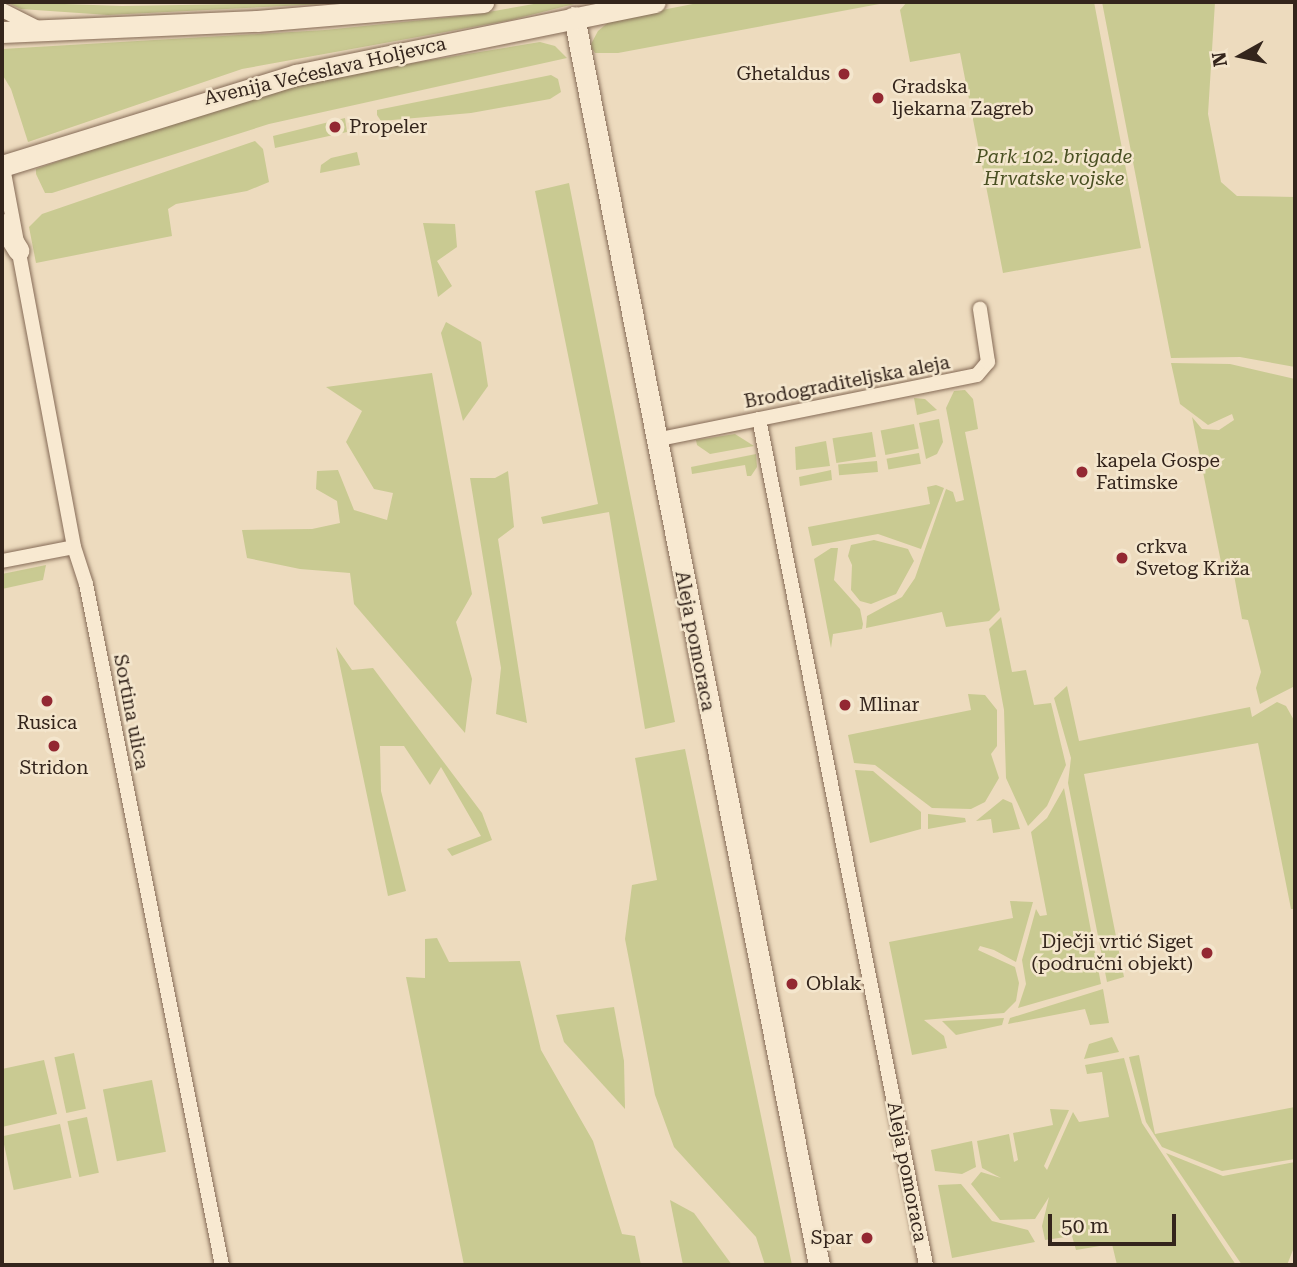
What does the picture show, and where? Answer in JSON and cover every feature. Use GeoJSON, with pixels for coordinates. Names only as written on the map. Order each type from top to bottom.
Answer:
{"type":"FeatureCollection","features":[{"type":"Feature","properties":{"kind":"street","name":"Avenija Većeslava Holjevca"},"geometry":{"type":"LineString","coordinates":[[2,32],[257,21],[482,2]]}},
{"type":"Feature","properties":{"kind":"street"},"geometry":{"type":"LineString","coordinates":[[575,17],[590,2]]}},
{"type":"Feature","properties":{"kind":"street","name":"Avenija Većeslava Holjevca"},"geometry":{"type":"LineString","coordinates":[[2,165],[296,75],[655,2]]}},
{"type":"Feature","properties":{"kind":"street"},"geometry":{"type":"LineString","coordinates":[[2,10],[39,29]]}},
{"type":"Feature","properties":{"kind":"street","name":"Aleja pomoraca"},"geometry":{"type":"LineString","coordinates":[[575,17],[655,440],[819,1265]]}},
{"type":"Feature","properties":{"kind":"street","name":"Sortina ulica"},"geometry":{"type":"LineString","coordinates":[[2,165],[74,547],[89,597],[222,1265]]}},
{"type":"Feature","properties":{"kind":"street"},"geometry":{"type":"LineString","coordinates":[[2,224],[18,250]]}},
{"type":"Feature","properties":{"kind":"street","name":"Brodograditeljska aleja"},"geometry":{"type":"LineString","coordinates":[[655,440],[979,374],[988,356],[980,309]]}},
{"type":"Feature","properties":{"kind":"street","name":"Aleja pomoraca"},"geometry":{"type":"LineString","coordinates":[[759,419],[926,1265]]}},
{"type":"Feature","properties":{"kind":"street"},"geometry":{"type":"LineString","coordinates":[[2,561],[74,547]]}},
{"type":"Feature","properties":{"kind":"green space"},"geometry":{"type":"Polygon","coordinates":[[[6,2],[122,6],[365,2],[108,15],[21,9],[6,2]]]}},
{"type":"Feature","properties":{"kind":"green space"},"geometry":{"type":"Polygon","coordinates":[[[545,2],[582,2],[511,20],[242,69],[28,142],[11,89],[2,74],[2,49],[325,30],[471,15],[545,2]]]}},
{"type":"Feature","properties":{"kind":"green space"},"geometry":{"type":"Polygon","coordinates":[[[703,2],[890,2],[618,53],[595,53],[590,46],[598,31],[611,20],[703,2]]]}},
{"type":"Feature","properties":{"kind":"green space","name":"Park 102. brigade Hrvatske vojske"},"geometry":{"type":"Polygon","coordinates":[[[907,2],[1094,2],[1141,248],[1003,273],[960,53],[910,62],[900,10],[907,2]]]}},
{"type":"Feature","properties":{"kind":"green space"},"geometry":{"type":"Polygon","coordinates":[[[1102,2],[1215,2],[1208,114],[1221,182],[1237,196],[1295,197],[1295,367],[1240,357],[1171,358],[1102,2]]]}},
{"type":"Feature","properties":{"kind":"green space"},"geometry":{"type":"Polygon","coordinates":[[[540,42],[555,46],[567,58],[269,124],[52,193],[45,193],[36,174],[36,169],[150,129],[266,93],[340,75],[540,42]]]}},
{"type":"Feature","properties":{"kind":"green space"},"geometry":{"type":"Polygon","coordinates":[[[551,75],[558,79],[561,92],[550,99],[471,113],[381,121],[377,115],[377,110],[551,75]]]}},
{"type":"Feature","properties":{"kind":"green space"},"geometry":{"type":"Polygon","coordinates":[[[345,118],[347,132],[275,148],[273,136],[345,118]]]}},
{"type":"Feature","properties":{"kind":"green space"},"geometry":{"type":"Polygon","coordinates":[[[255,141],[263,149],[269,182],[247,191],[176,204],[168,209],[172,236],[36,263],[29,227],[42,214],[255,141]]]}},
{"type":"Feature","properties":{"kind":"green space"},"geometry":{"type":"Polygon","coordinates":[[[357,152],[360,165],[320,173],[321,165],[331,158],[357,152]]]}},
{"type":"Feature","properties":{"kind":"green space"},"geometry":{"type":"Polygon","coordinates":[[[569,183],[675,722],[645,729],[609,512],[543,524],[541,517],[598,504],[535,191],[569,183]]]}},
{"type":"Feature","properties":{"kind":"green space"},"geometry":{"type":"Polygon","coordinates":[[[423,223],[455,224],[457,247],[437,261],[452,286],[438,297],[423,223]]]}},
{"type":"Feature","properties":{"kind":"green space"},"geometry":{"type":"Polygon","coordinates":[[[446,322],[481,342],[488,386],[463,421],[441,333],[446,322]]]}},
{"type":"Feature","properties":{"kind":"green space"},"geometry":{"type":"Polygon","coordinates":[[[1171,363],[1230,364],[1295,379],[1295,686],[1260,704],[1256,688],[1261,672],[1248,620],[1242,619],[1234,575],[1224,577],[1192,417],[1202,429],[1219,430],[1234,420],[1232,414],[1208,425],[1180,404],[1171,363]]]}},
{"type":"Feature","properties":{"kind":"green space"},"geometry":{"type":"Polygon","coordinates":[[[432,373],[472,594],[456,622],[472,679],[465,733],[354,604],[350,573],[300,569],[247,558],[242,530],[312,529],[340,523],[337,501],[316,489],[317,471],[338,470],[354,510],[387,520],[393,493],[374,489],[346,442],[362,411],[326,387],[432,373]]]}},
{"type":"Feature","properties":{"kind":"green space"},"geometry":{"type":"Polygon","coordinates":[[[965,390],[973,399],[978,429],[965,432],[1000,610],[989,621],[946,627],[942,612],[866,628],[867,616],[902,597],[915,578],[946,489],[953,492],[956,502],[964,500],[946,408],[954,391],[965,390]]]}},
{"type":"Feature","properties":{"kind":"green space"},"geometry":{"type":"Polygon","coordinates":[[[914,398],[925,399],[937,410],[917,415],[914,398]]]}},
{"type":"Feature","properties":{"kind":"green space"},"geometry":{"type":"Polygon","coordinates":[[[939,419],[943,442],[937,454],[926,459],[919,423],[939,419]]]}},
{"type":"Feature","properties":{"kind":"green space"},"geometry":{"type":"Polygon","coordinates":[[[914,424],[919,449],[885,455],[881,430],[914,424]]]}},
{"type":"Feature","properties":{"kind":"green space"},"geometry":{"type":"Polygon","coordinates":[[[872,432],[876,457],[836,463],[832,438],[872,432]]]}},
{"type":"Feature","properties":{"kind":"green space"},"geometry":{"type":"Polygon","coordinates":[[[735,434],[754,446],[710,454],[697,445],[696,440],[735,434]]]}},
{"type":"Feature","properties":{"kind":"green space"},"geometry":{"type":"Polygon","coordinates":[[[826,441],[830,466],[796,470],[795,447],[826,441]]]}},
{"type":"Feature","properties":{"kind":"green space"},"geometry":{"type":"Polygon","coordinates":[[[919,453],[921,464],[888,470],[887,459],[919,453]]]}},
{"type":"Feature","properties":{"kind":"green space"},"geometry":{"type":"Polygon","coordinates":[[[756,454],[757,467],[751,476],[747,476],[745,465],[692,474],[691,467],[756,454]]]}},
{"type":"Feature","properties":{"kind":"green space"},"geometry":{"type":"Polygon","coordinates":[[[877,461],[878,472],[839,475],[838,464],[877,461]]]}},
{"type":"Feature","properties":{"kind":"green space"},"geometry":{"type":"Polygon","coordinates":[[[831,470],[832,480],[800,486],[799,477],[831,470]]]}},
{"type":"Feature","properties":{"kind":"green space"},"geometry":{"type":"Polygon","coordinates":[[[508,471],[514,527],[498,539],[527,723],[496,714],[501,668],[470,478],[495,478],[508,471]]]}},
{"type":"Feature","properties":{"kind":"green space"},"geometry":{"type":"Polygon","coordinates":[[[936,485],[944,488],[921,549],[878,534],[812,546],[808,527],[930,504],[927,487],[936,485]]]}},
{"type":"Feature","properties":{"kind":"green space"},"geometry":{"type":"Polygon","coordinates":[[[874,540],[908,549],[914,561],[896,594],[871,604],[860,601],[851,590],[852,565],[848,556],[851,545],[874,540]]]}},
{"type":"Feature","properties":{"kind":"green space"},"geometry":{"type":"Polygon","coordinates":[[[831,548],[838,548],[834,580],[860,609],[863,624],[862,629],[833,634],[831,648],[814,559],[831,548]]]}},
{"type":"Feature","properties":{"kind":"green space"},"geometry":{"type":"Polygon","coordinates":[[[46,565],[43,580],[2,589],[2,574],[46,565]]]}},
{"type":"Feature","properties":{"kind":"green space"},"geometry":{"type":"Polygon","coordinates":[[[1001,617],[1012,672],[1026,670],[1034,705],[1051,703],[1066,765],[1047,806],[1028,826],[1006,778],[1004,710],[989,629],[1001,617]]]}},
{"type":"Feature","properties":{"kind":"green space"},"geometry":{"type":"Polygon","coordinates":[[[336,647],[352,670],[373,668],[482,813],[492,840],[452,856],[447,849],[481,836],[441,767],[430,785],[404,746],[380,746],[381,791],[406,891],[388,896],[336,647]]]}},
{"type":"Feature","properties":{"kind":"green space"},"geometry":{"type":"Polygon","coordinates":[[[1067,686],[1079,741],[1250,707],[1252,717],[1277,702],[1286,706],[1295,722],[1295,909],[1291,909],[1258,743],[1084,774],[1124,977],[1107,982],[1068,783],[1071,758],[1054,698],[1067,686]]]}},
{"type":"Feature","properties":{"kind":"green space"},"geometry":{"type":"Polygon","coordinates":[[[968,694],[985,695],[997,710],[997,746],[991,754],[999,778],[985,802],[971,809],[932,808],[875,765],[854,763],[848,735],[971,710],[968,694]]]}},
{"type":"Feature","properties":{"kind":"green space"},"geometry":{"type":"Polygon","coordinates":[[[685,749],[792,1265],[765,1265],[756,1237],[674,1147],[655,1095],[625,939],[632,885],[657,880],[635,758],[685,749]]]}},
{"type":"Feature","properties":{"kind":"green space"},"geometry":{"type":"Polygon","coordinates":[[[855,770],[873,771],[921,812],[921,829],[870,843],[855,770]]]}},
{"type":"Feature","properties":{"kind":"green space"},"geometry":{"type":"Polygon","coordinates":[[[1064,788],[1101,984],[1018,1008],[1026,984],[1022,960],[1036,909],[1040,916],[1047,915],[1031,832],[1047,818],[1064,788]]]}},
{"type":"Feature","properties":{"kind":"green space"},"geometry":{"type":"Polygon","coordinates":[[[1003,799],[1012,803],[1020,829],[993,833],[991,819],[976,821],[1003,799]]]}},
{"type":"Feature","properties":{"kind":"green space"},"geometry":{"type":"Polygon","coordinates":[[[928,814],[965,818],[966,822],[928,829],[928,814]]]}},
{"type":"Feature","properties":{"kind":"green space"},"geometry":{"type":"Polygon","coordinates":[[[1010,901],[1033,902],[1016,962],[994,950],[980,946],[978,950],[1015,967],[1019,983],[1016,1001],[1004,1013],[924,1020],[944,1036],[947,1048],[912,1055],[889,942],[1013,918],[1010,901]]]}},
{"type":"Feature","properties":{"kind":"green space"},"geometry":{"type":"Polygon","coordinates":[[[437,938],[449,962],[520,961],[541,1050],[593,1141],[622,1234],[635,1236],[641,1265],[464,1265],[406,977],[425,978],[425,939],[437,938]]]}},
{"type":"Feature","properties":{"kind":"green space"},"geometry":{"type":"Polygon","coordinates":[[[1103,989],[1109,1023],[1090,1025],[1085,1009],[1008,1024],[1010,1018],[1103,989]]]}},
{"type":"Feature","properties":{"kind":"green space"},"geometry":{"type":"Polygon","coordinates":[[[614,1007],[624,1061],[625,1109],[564,1042],[556,1015],[614,1007]]]}},
{"type":"Feature","properties":{"kind":"green space"},"geometry":{"type":"Polygon","coordinates":[[[1004,1018],[1002,1025],[956,1035],[942,1021],[1004,1018]]]}},
{"type":"Feature","properties":{"kind":"green space"},"geometry":{"type":"Polygon","coordinates":[[[1112,1037],[1119,1052],[1084,1059],[1089,1044],[1112,1037]]]}},
{"type":"Feature","properties":{"kind":"green space"},"geometry":{"type":"Polygon","coordinates":[[[74,1053],[86,1109],[66,1113],[54,1057],[74,1053]]]}},
{"type":"Feature","properties":{"kind":"green space"},"geometry":{"type":"Polygon","coordinates":[[[1139,1055],[1155,1134],[1295,1107],[1295,1159],[1222,1171],[1162,1147],[1146,1122],[1129,1057],[1139,1055]]]}},
{"type":"Feature","properties":{"kind":"green space"},"geometry":{"type":"Polygon","coordinates":[[[1124,1058],[1142,1123],[1236,1265],[1117,1265],[1112,1244],[1076,1250],[1072,1236],[1045,1240],[1042,1226],[1049,1197],[1035,1219],[1000,1220],[971,1184],[981,1172],[1001,1178],[982,1168],[977,1141],[1009,1134],[1014,1162],[1018,1160],[1013,1133],[1053,1125],[1050,1109],[1069,1110],[1044,1166],[1047,1170],[1073,1112],[1079,1122],[1109,1117],[1102,1072],[1087,1074],[1085,1065],[1124,1058]]]}},
{"type":"Feature","properties":{"kind":"green space"},"geometry":{"type":"Polygon","coordinates":[[[44,1060],[57,1114],[2,1127],[2,1069],[44,1060]]]}},
{"type":"Feature","properties":{"kind":"green space"},"geometry":{"type":"Polygon","coordinates":[[[152,1080],[166,1152],[117,1161],[103,1090],[152,1080]]]}},
{"type":"Feature","properties":{"kind":"green space"},"geometry":{"type":"Polygon","coordinates":[[[87,1117],[99,1173],[79,1177],[67,1121],[87,1117]]]}},
{"type":"Feature","properties":{"kind":"green space"},"geometry":{"type":"Polygon","coordinates":[[[60,1124],[71,1178],[14,1190],[2,1136],[60,1124]]]}},
{"type":"Feature","properties":{"kind":"green space"},"geometry":{"type":"Polygon","coordinates":[[[972,1141],[976,1167],[962,1174],[935,1171],[931,1150],[972,1141]]]}},
{"type":"Feature","properties":{"kind":"green space"},"geometry":{"type":"Polygon","coordinates":[[[1166,1153],[1223,1176],[1295,1162],[1295,1245],[1287,1265],[1242,1265],[1166,1153]]]}},
{"type":"Feature","properties":{"kind":"green space"},"geometry":{"type":"Polygon","coordinates":[[[961,1184],[992,1221],[1028,1230],[1035,1242],[952,1258],[938,1185],[961,1184]]]}},
{"type":"Feature","properties":{"kind":"green space"},"geometry":{"type":"Polygon","coordinates":[[[670,1200],[694,1213],[732,1265],[683,1265],[670,1200]]]}},
{"type":"Feature","properties":{"kind":"place","name":"Ghetaldus"},"geometry":{"type":"Point","coordinates":[844,74]}},
{"type":"Feature","properties":{"kind":"place","name":"Gradska ljekarna Zagreb"},"geometry":{"type":"Point","coordinates":[878,98]}},
{"type":"Feature","properties":{"kind":"place","name":"Propeler"},"geometry":{"type":"Point","coordinates":[335,127]}},
{"type":"Feature","properties":{"kind":"place","name":"kapela Gospe Fatimske"},"geometry":{"type":"Point","coordinates":[1082,472]}},
{"type":"Feature","properties":{"kind":"place","name":"crkva Svetog Križa"},"geometry":{"type":"Point","coordinates":[1122,558]}},
{"type":"Feature","properties":{"kind":"place","name":"Rusica"},"geometry":{"type":"Point","coordinates":[47,701]}},
{"type":"Feature","properties":{"kind":"place","name":"Mlinar"},"geometry":{"type":"Point","coordinates":[845,705]}},
{"type":"Feature","properties":{"kind":"place","name":"Stridon"},"geometry":{"type":"Point","coordinates":[54,746]}},
{"type":"Feature","properties":{"kind":"place","name":"Dječji vrtić Siget (područni objekt)"},"geometry":{"type":"Point","coordinates":[1207,953]}},
{"type":"Feature","properties":{"kind":"place","name":"Oblak"},"geometry":{"type":"Point","coordinates":[792,984]}},
{"type":"Feature","properties":{"kind":"place","name":"Spar"},"geometry":{"type":"Point","coordinates":[867,1238]}}]}
